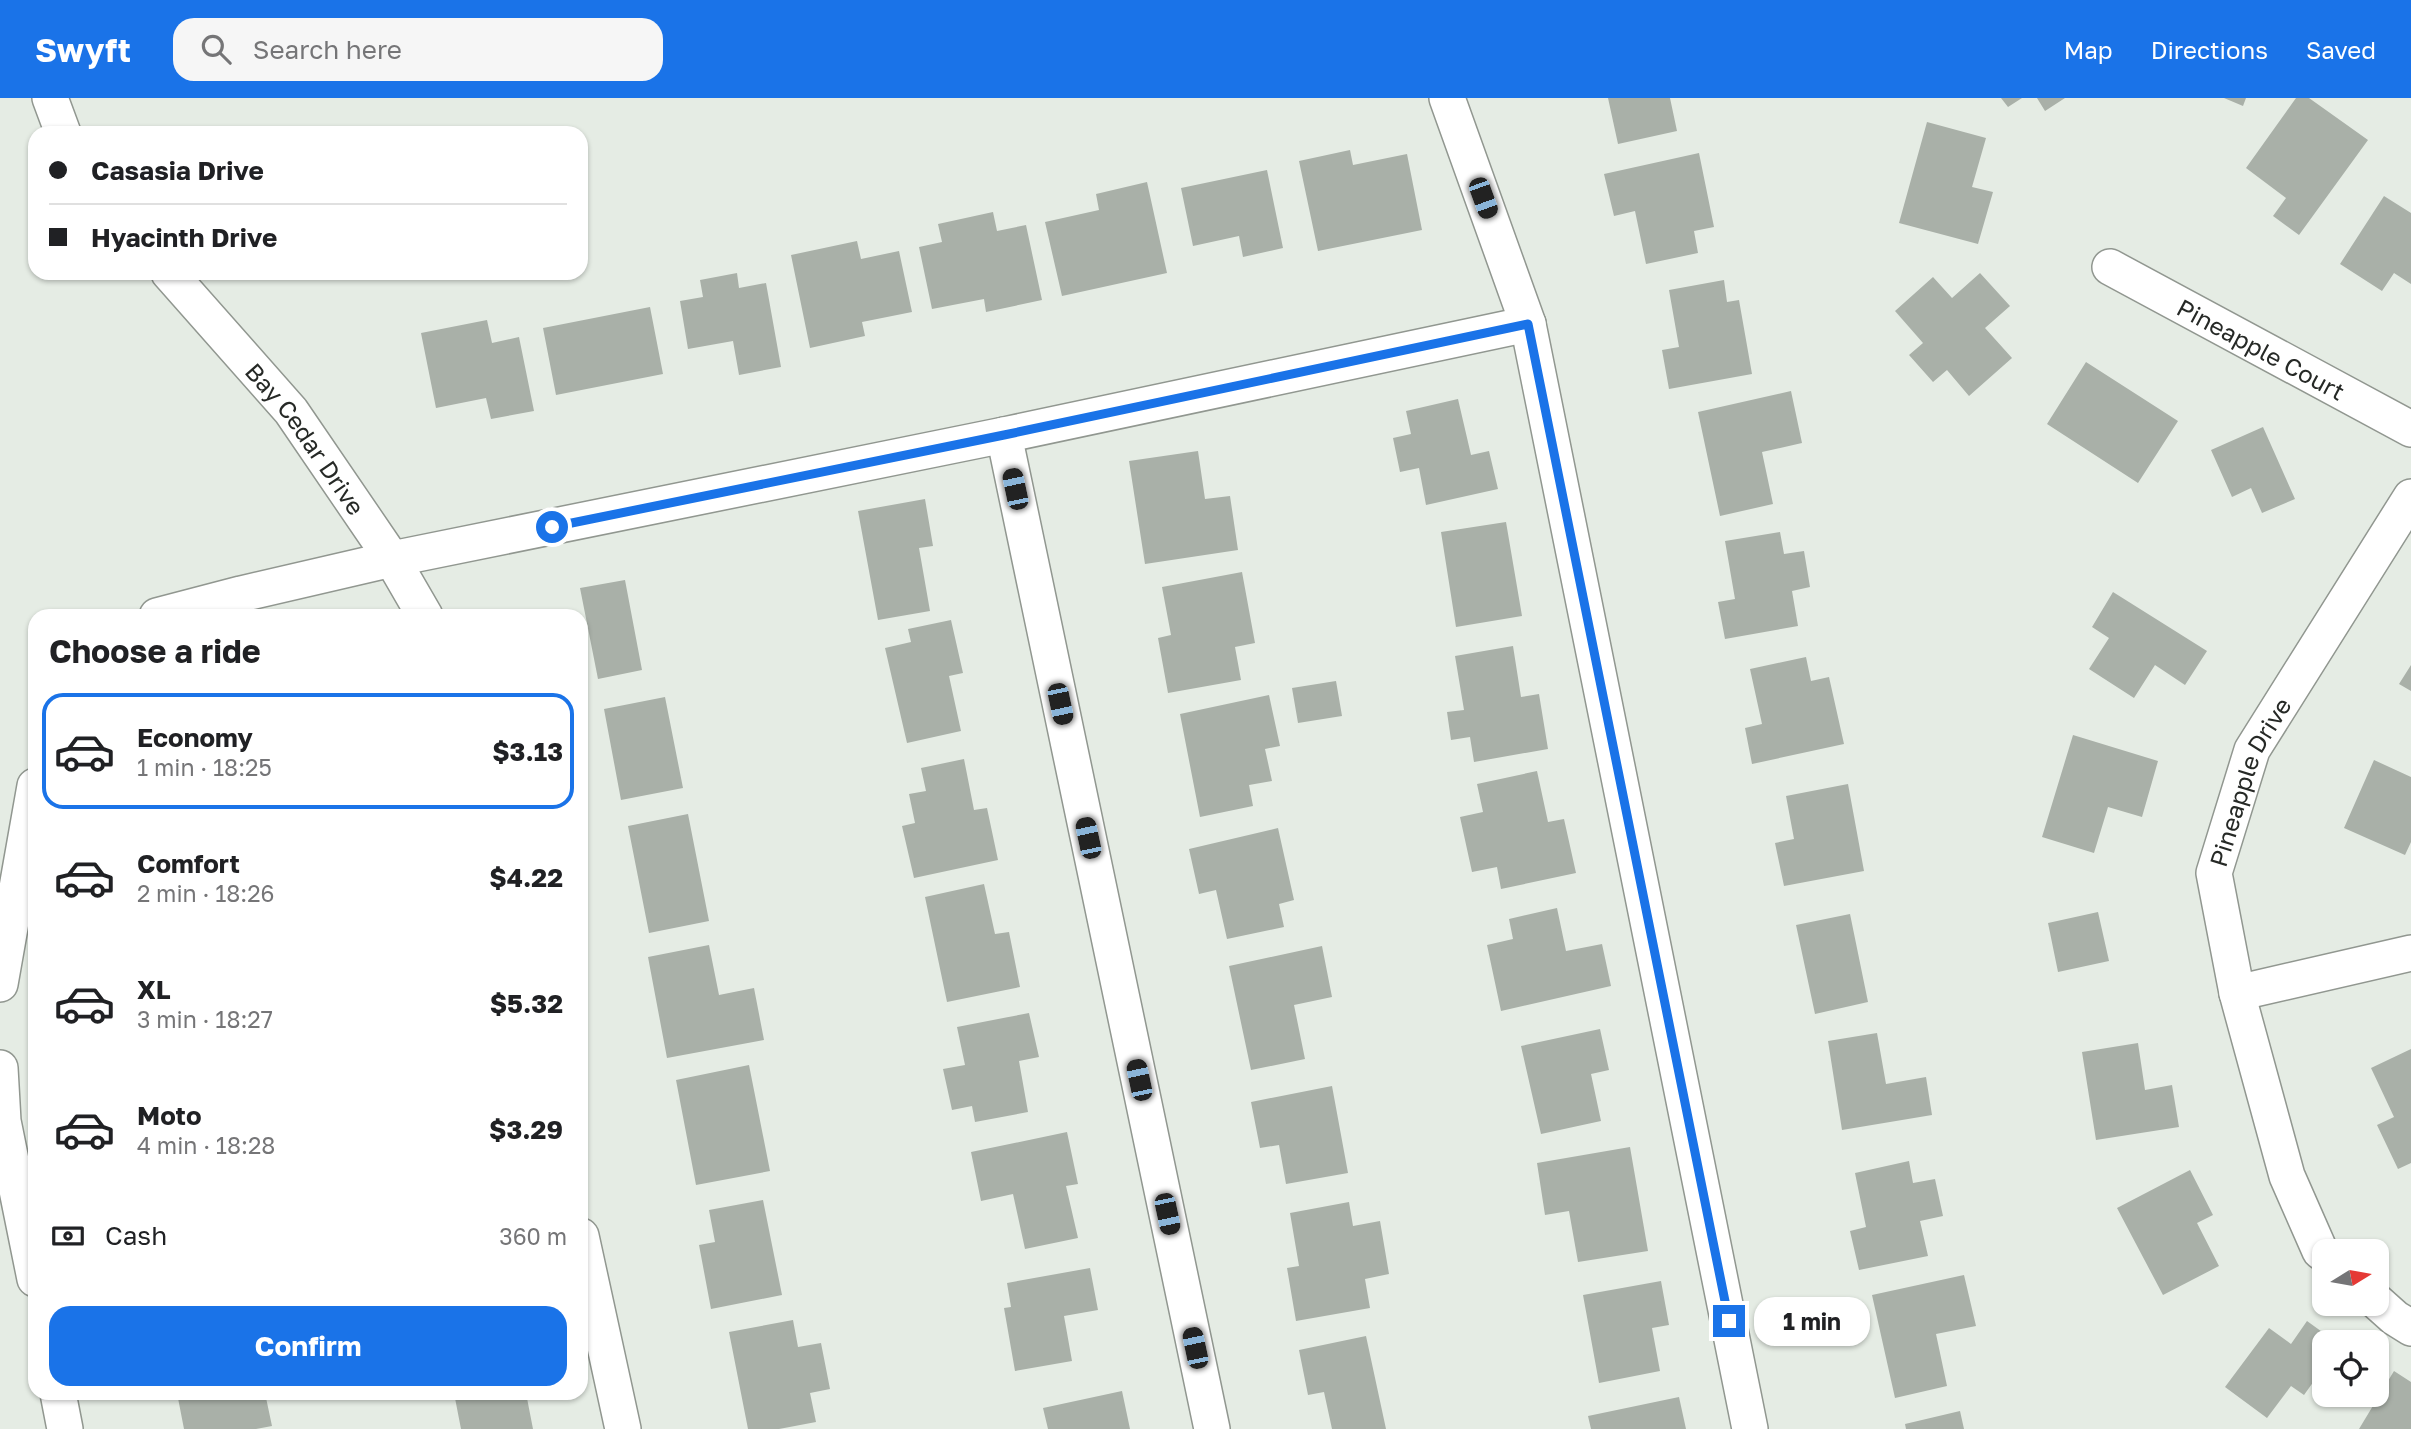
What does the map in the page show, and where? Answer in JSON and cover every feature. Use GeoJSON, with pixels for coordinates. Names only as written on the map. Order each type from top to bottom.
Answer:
{"type":"FeatureCollection","features":[{"type":"Feature","properties":{"kind":"street"},"geometry":{"type":"LineString","coordinates":[[50,98],[60,126]]}},
{"type":"Feature","properties":{"kind":"street"},"geometry":{"type":"LineString","coordinates":[[1447,98],[1528,324],[1751,1429]]}},
{"type":"Feature","properties":{"kind":"street","name":"Pineapple Court"},"geometry":{"type":"LineString","coordinates":[[2110,267],[2411,429]]}},
{"type":"Feature","properties":{"kind":"street","name":"Bay Cedar Drive"},"geometry":{"type":"LineString","coordinates":[[175,280],[291,411],[392,559],[421,609]]}},
{"type":"Feature","properties":{"kind":"street"},"geometry":{"type":"LineString","coordinates":[[184,609],[392,559],[1004,435],[1528,324]]}},
{"type":"Feature","properties":{"kind":"street"},"geometry":{"type":"LineString","coordinates":[[1004,435],[1212,1429]]}},
{"type":"Feature","properties":{"kind":"street","name":"Pineapple Drive"},"geometry":{"type":"LineString","coordinates":[[2315,1239],[2287,1176],[2237,993],[2214,873],[2252,750],[2411,497]]}},
{"type":"Feature","properties":{"kind":"street"},"geometry":{"type":"LineString","coordinates":[[0,984],[28,826]]}},
{"type":"Feature","properties":{"kind":"street"},"geometry":{"type":"LineString","coordinates":[[2237,993],[2411,953]]}},
{"type":"Feature","properties":{"kind":"street"},"geometry":{"type":"LineString","coordinates":[[0,1068],[4,1121],[28,1243]]}},
{"type":"Feature","properties":{"kind":"street"},"geometry":{"type":"LineString","coordinates":[[588,1267],[624,1429]]}},
{"type":"Feature","properties":{"kind":"street"},"geometry":{"type":"LineString","coordinates":[[2389,1313],[2411,1328]]}},
{"type":"Feature","properties":{"kind":"street"},"geometry":{"type":"LineString","coordinates":[[59,1400],[65,1429]]}},
{"type":"Feature","properties":{"kind":"building"},"geometry":{"type":"Polygon","coordinates":[[[1608,98],[1670,98],[1677,131],[1618,144],[1608,98]]]}},
{"type":"Feature","properties":{"kind":"building"},"geometry":{"type":"Polygon","coordinates":[[[2001,98],[2022,98],[2008,107],[2001,98]]]}},
{"type":"Feature","properties":{"kind":"building"},"geometry":{"type":"Polygon","coordinates":[[[2037,98],[2065,98],[2045,111],[2037,98]]]}},
{"type":"Feature","properties":{"kind":"building"},"geometry":{"type":"Polygon","coordinates":[[[2224,98],[2246,98],[2243,106],[2224,98]]]}},
{"type":"Feature","properties":{"kind":"building"},"geometry":{"type":"Polygon","coordinates":[[[2296,98],[2309,98],[2368,140],[2299,235],[2273,216],[2286,198],[2246,168],[2296,98]]]}},
{"type":"Feature","properties":{"kind":"building"},"geometry":{"type":"Polygon","coordinates":[[[1927,122],[1986,138],[1972,187],[1993,192],[1978,244],[1899,223],[1927,122]]]}},
{"type":"Feature","properties":{"kind":"building"},"geometry":{"type":"Polygon","coordinates":[[[1350,150],[1353,165],[1407,154],[1422,230],[1318,251],[1299,161],[1350,150]]]}},
{"type":"Feature","properties":{"kind":"building"},"geometry":{"type":"Polygon","coordinates":[[[1699,153],[1714,227],[1694,231],[1698,253],[1646,264],[1635,211],[1614,216],[1604,174],[1699,153]]]}},
{"type":"Feature","properties":{"kind":"building"},"geometry":{"type":"Polygon","coordinates":[[[1267,170],[1283,248],[1243,257],[1239,236],[1193,246],[1181,188],[1267,170]]]}},
{"type":"Feature","properties":{"kind":"building"},"geometry":{"type":"Polygon","coordinates":[[[1147,182],[1167,273],[1062,296],[1045,222],[1099,210],[1096,194],[1147,182]]]}},
{"type":"Feature","properties":{"kind":"building"},"geometry":{"type":"Polygon","coordinates":[[[2384,196],[2411,213],[2411,284],[2394,273],[2382,291],[2340,264],[2384,196]]]}},
{"type":"Feature","properties":{"kind":"building"},"geometry":{"type":"Polygon","coordinates":[[[993,212],[997,231],[1026,225],[1042,300],[986,312],[984,299],[932,309],[919,247],[942,242],[938,224],[993,212]]]}},
{"type":"Feature","properties":{"kind":"building"},"geometry":{"type":"Polygon","coordinates":[[[857,241],[861,259],[899,251],[912,312],[862,322],[865,336],[810,348],[791,255],[857,241]]]}},
{"type":"Feature","properties":{"kind":"building"},"geometry":{"type":"Polygon","coordinates":[[[737,273],[739,288],[766,283],[781,367],[739,375],[733,341],[688,349],[680,301],[703,297],[700,280],[737,273]]]}},
{"type":"Feature","properties":{"kind":"building"},"geometry":{"type":"Polygon","coordinates":[[[1980,273],[2010,306],[1985,328],[2012,358],[1969,396],[1947,370],[1933,382],[1909,355],[1923,343],[1895,311],[1933,277],[1952,298],[1980,273]]]}},
{"type":"Feature","properties":{"kind":"building"},"geometry":{"type":"Polygon","coordinates":[[[1724,280],[1727,302],[1739,300],[1752,374],[1669,389],[1662,350],[1679,347],[1669,290],[1724,280]]]}},
{"type":"Feature","properties":{"kind":"building"},"geometry":{"type":"Polygon","coordinates":[[[650,307],[663,374],[556,395],[543,328],[650,307]]]}},
{"type":"Feature","properties":{"kind":"building"},"geometry":{"type":"Polygon","coordinates":[[[487,320],[492,343],[519,337],[534,411],[491,419],[486,398],[436,408],[421,333],[487,320]]]}},
{"type":"Feature","properties":{"kind":"building"},"geometry":{"type":"Polygon","coordinates":[[[2086,362],[2178,421],[2138,483],[2047,424],[2086,362]]]}},
{"type":"Feature","properties":{"kind":"building"},"geometry":{"type":"Polygon","coordinates":[[[1791,391],[1802,443],[1762,452],[1773,504],[1720,516],[1698,412],[1791,391]]]}},
{"type":"Feature","properties":{"kind":"building"},"geometry":{"type":"Polygon","coordinates":[[[1458,399],[1471,455],[1489,451],[1498,489],[1426,505],[1419,468],[1400,472],[1393,438],[1411,434],[1406,411],[1458,399]]]}},
{"type":"Feature","properties":{"kind":"building"},"geometry":{"type":"Polygon","coordinates":[[[2263,427],[2295,499],[2262,513],[2251,488],[2232,497],[2211,450],[2263,427]]]}},
{"type":"Feature","properties":{"kind":"building"},"geometry":{"type":"Polygon","coordinates":[[[1198,451],[1205,499],[1230,496],[1238,550],[1145,564],[1129,461],[1198,451]]]}},
{"type":"Feature","properties":{"kind":"building"},"geometry":{"type":"Polygon","coordinates":[[[925,499],[933,546],[919,548],[930,611],[878,620],[858,511],[925,499]]]}},
{"type":"Feature","properties":{"kind":"building"},"geometry":{"type":"Polygon","coordinates":[[[1506,522],[1522,616],[1456,627],[1441,532],[1506,522]]]}},
{"type":"Feature","properties":{"kind":"building"},"geometry":{"type":"Polygon","coordinates":[[[1780,532],[1784,554],[1804,551],[1810,587],[1792,591],[1798,626],[1725,639],[1718,602],[1735,599],[1725,541],[1780,532]]]}},
{"type":"Feature","properties":{"kind":"building"},"geometry":{"type":"Polygon","coordinates":[[[1242,572],[1255,643],[1235,647],[1241,680],[1168,693],[1158,638],[1171,635],[1162,587],[1242,572]]]}},
{"type":"Feature","properties":{"kind":"building"},"geometry":{"type":"Polygon","coordinates":[[[625,580],[642,670],[598,679],[588,628],[588,609],[584,609],[580,588],[625,580]]]}},
{"type":"Feature","properties":{"kind":"building"},"geometry":{"type":"Polygon","coordinates":[[[2113,592],[2207,651],[2185,685],[2155,665],[2134,698],[2089,669],[2109,638],[2092,627],[2113,592]]]}},
{"type":"Feature","properties":{"kind":"building"},"geometry":{"type":"Polygon","coordinates":[[[951,620],[963,673],[949,676],[961,731],[907,743],[885,648],[911,642],[908,629],[951,620]]]}},
{"type":"Feature","properties":{"kind":"building"},"geometry":{"type":"Polygon","coordinates":[[[1513,646],[1521,697],[1539,694],[1548,749],[1474,762],[1470,737],[1451,740],[1447,712],[1464,710],[1455,656],[1513,646]]]}},
{"type":"Feature","properties":{"kind":"building"},"geometry":{"type":"Polygon","coordinates":[[[1806,657],[1811,681],[1829,677],[1844,744],[1752,764],[1745,728],[1762,724],[1750,669],[1806,657]]]}},
{"type":"Feature","properties":{"kind":"building"},"geometry":{"type":"Polygon","coordinates":[[[2411,665],[2411,691],[2399,684],[2411,665]]]}},
{"type":"Feature","properties":{"kind":"building"},"geometry":{"type":"Polygon","coordinates":[[[1336,681],[1342,716],[1298,723],[1292,688],[1336,681]]]}},
{"type":"Feature","properties":{"kind":"building"},"geometry":{"type":"Polygon","coordinates":[[[1269,695],[1280,746],[1265,749],[1272,781],[1249,785],[1253,806],[1200,817],[1180,714],[1269,695]]]}},
{"type":"Feature","properties":{"kind":"building"},"geometry":{"type":"Polygon","coordinates":[[[665,697],[683,788],[621,800],[604,709],[665,697]]]}},
{"type":"Feature","properties":{"kind":"building"},"geometry":{"type":"Polygon","coordinates":[[[2073,735],[2158,761],[2142,817],[2108,807],[2094,853],[2042,837],[2073,735]]]}},
{"type":"Feature","properties":{"kind":"building"},"geometry":{"type":"Polygon","coordinates":[[[964,759],[974,810],[987,808],[998,860],[914,878],[902,826],[915,823],[909,794],[926,791],[921,768],[964,759]]]}},
{"type":"Feature","properties":{"kind":"building"},"geometry":{"type":"Polygon","coordinates":[[[2374,760],[2411,777],[2411,842],[2405,855],[2344,828],[2374,760]]]}},
{"type":"Feature","properties":{"kind":"building"},"geometry":{"type":"Polygon","coordinates":[[[1537,771],[1548,822],[1564,819],[1576,873],[1501,889],[1497,867],[1472,872],[1460,817],[1483,812],[1477,784],[1537,771]]]}},
{"type":"Feature","properties":{"kind":"building"},"geometry":{"type":"Polygon","coordinates":[[[1848,784],[1864,871],[1784,886],[1775,843],[1794,839],[1786,796],[1848,784]]]}},
{"type":"Feature","properties":{"kind":"building"},"geometry":{"type":"Polygon","coordinates":[[[688,814],[709,921],[649,933],[628,826],[688,814]]]}},
{"type":"Feature","properties":{"kind":"building"},"geometry":{"type":"Polygon","coordinates":[[[1278,828],[1294,900],[1279,904],[1284,927],[1227,939],[1216,890],[1199,894],[1189,849],[1278,828]]]}},
{"type":"Feature","properties":{"kind":"building"},"geometry":{"type":"Polygon","coordinates":[[[984,884],[995,934],[1009,932],[1020,987],[947,1002],[925,897],[984,884]]]}},
{"type":"Feature","properties":{"kind":"building"},"geometry":{"type":"Polygon","coordinates":[[[1557,908],[1566,951],[1602,944],[1611,986],[1501,1011],[1487,945],[1513,939],[1509,919],[1557,908]]]}},
{"type":"Feature","properties":{"kind":"building"},"geometry":{"type":"Polygon","coordinates":[[[2098,912],[2109,961],[2058,972],[2048,923],[2098,912]]]}},
{"type":"Feature","properties":{"kind":"building"},"geometry":{"type":"Polygon","coordinates":[[[1850,914],[1868,1002],[1815,1014],[1796,925],[1850,914]]]}},
{"type":"Feature","properties":{"kind":"building"},"geometry":{"type":"Polygon","coordinates":[[[709,945],[719,995],[754,988],[764,1040],[667,1058],[648,957],[709,945]]]}},
{"type":"Feature","properties":{"kind":"building"},"geometry":{"type":"Polygon","coordinates":[[[1322,946],[1332,997],[1294,1005],[1305,1059],[1251,1070],[1229,966],[1322,946]]]}},
{"type":"Feature","properties":{"kind":"building"},"geometry":{"type":"Polygon","coordinates":[[[1029,1013],[1039,1057],[1019,1061],[1028,1112],[975,1122],[972,1106],[952,1110],[943,1069],[965,1065],[957,1027],[1029,1013]]]}},
{"type":"Feature","properties":{"kind":"building"},"geometry":{"type":"Polygon","coordinates":[[[1600,1029],[1609,1070],[1591,1074],[1601,1121],[1541,1134],[1521,1046],[1600,1029]]]}},
{"type":"Feature","properties":{"kind":"building"},"geometry":{"type":"Polygon","coordinates":[[[1877,1033],[1886,1084],[1926,1077],[1932,1115],[1842,1130],[1828,1041],[1877,1033]]]}},
{"type":"Feature","properties":{"kind":"building"},"geometry":{"type":"Polygon","coordinates":[[[2138,1043],[2145,1090],[2172,1085],[2179,1127],[2096,1140],[2082,1052],[2138,1043]]]}},
{"type":"Feature","properties":{"kind":"building"},"geometry":{"type":"Polygon","coordinates":[[[2411,1049],[2411,1163],[2398,1169],[2377,1125],[2394,1117],[2371,1068],[2411,1049]]]}},
{"type":"Feature","properties":{"kind":"building"},"geometry":{"type":"Polygon","coordinates":[[[749,1065],[770,1171],[696,1185],[676,1080],[749,1065]]]}},
{"type":"Feature","properties":{"kind":"building"},"geometry":{"type":"Polygon","coordinates":[[[1332,1086],[1348,1173],[1286,1184],[1279,1145],[1260,1148],[1251,1102],[1332,1086]]]}},
{"type":"Feature","properties":{"kind":"building"},"geometry":{"type":"Polygon","coordinates":[[[1067,1132],[1078,1184],[1066,1186],[1078,1238],[1025,1249],[1013,1194],[981,1201],[971,1152],[1067,1132]]]}},
{"type":"Feature","properties":{"kind":"building"},"geometry":{"type":"Polygon","coordinates":[[[1630,1147],[1648,1251],[1578,1262],[1569,1211],[1545,1215],[1537,1163],[1630,1147]]]}},
{"type":"Feature","properties":{"kind":"building"},"geometry":{"type":"Polygon","coordinates":[[[1909,1161],[1913,1183],[1935,1179],[1943,1216],[1920,1221],[1928,1256],[1859,1270],[1850,1231],[1866,1227],[1855,1173],[1909,1161]]]}},
{"type":"Feature","properties":{"kind":"building"},"geometry":{"type":"Polygon","coordinates":[[[2190,1170],[2213,1215],[2197,1223],[2219,1266],[2163,1295],[2117,1208],[2190,1170]]]}},
{"type":"Feature","properties":{"kind":"building"},"geometry":{"type":"Polygon","coordinates":[[[763,1200],[782,1295],[711,1309],[699,1245],[715,1242],[709,1210],[763,1200]]]}},
{"type":"Feature","properties":{"kind":"building"},"geometry":{"type":"Polygon","coordinates":[[[1349,1202],[1353,1226],[1380,1221],[1389,1274],[1365,1279],[1370,1308],[1296,1321],[1287,1268],[1299,1266],[1290,1213],[1349,1202]]]}},
{"type":"Feature","properties":{"kind":"building"},"geometry":{"type":"Polygon","coordinates":[[[1090,1268],[1098,1310],[1064,1316],[1072,1361],[1015,1371],[1004,1308],[1011,1307],[1007,1283],[1090,1268]]]}},
{"type":"Feature","properties":{"kind":"building"},"geometry":{"type":"Polygon","coordinates":[[[1964,1275],[1976,1326],[1936,1334],[1947,1386],[1895,1398],[1872,1295],[1964,1275]]]}},
{"type":"Feature","properties":{"kind":"building"},"geometry":{"type":"Polygon","coordinates":[[[1661,1281],[1669,1325],[1652,1328],[1660,1371],[1599,1383],[1583,1295],[1661,1281]]]}},
{"type":"Feature","properties":{"kind":"building"},"geometry":{"type":"Polygon","coordinates":[[[793,1320],[798,1347],[821,1343],[830,1389],[810,1393],[816,1422],[779,1429],[748,1429],[729,1332],[793,1320]]]}},
{"type":"Feature","properties":{"kind":"building"},"geometry":{"type":"Polygon","coordinates":[[[2307,1321],[2319,1330],[2312,1330],[2312,1384],[2304,1395],[2291,1386],[2267,1418],[2225,1387],[2269,1328],[2291,1344],[2307,1321]]]}},
{"type":"Feature","properties":{"kind":"building"},"geometry":{"type":"Polygon","coordinates":[[[1366,1336],[1386,1429],[1332,1429],[1324,1392],[1308,1395],[1299,1350],[1366,1336]]]}},
{"type":"Feature","properties":{"kind":"building"},"geometry":{"type":"Polygon","coordinates":[[[2394,1371],[2411,1382],[2411,1429],[2359,1429],[2372,1407],[2389,1407],[2389,1379],[2394,1371]]]}},
{"type":"Feature","properties":{"kind":"building"},"geometry":{"type":"Polygon","coordinates":[[[1122,1391],[1130,1429],[1048,1429],[1043,1408],[1122,1391]]]}},
{"type":"Feature","properties":{"kind":"building"},"geometry":{"type":"Polygon","coordinates":[[[1679,1397],[1686,1429],[1591,1429],[1588,1416],[1679,1397]]]}},
{"type":"Feature","properties":{"kind":"building"},"geometry":{"type":"Polygon","coordinates":[[[178,1400],[266,1400],[272,1426],[256,1429],[184,1429],[178,1400]]]}},
{"type":"Feature","properties":{"kind":"building"},"geometry":{"type":"Polygon","coordinates":[[[455,1400],[527,1400],[533,1429],[461,1429],[455,1400]]]}},
{"type":"Feature","properties":{"kind":"building"},"geometry":{"type":"Polygon","coordinates":[[[1960,1411],[1964,1429],[1906,1429],[1905,1424],[1960,1411]]]}},
{"type":"Feature","properties":{"kind":"route"},"geometry":{"type":"LineString","coordinates":[[552,527],[1528,324],[1729,1321]]}}]}
